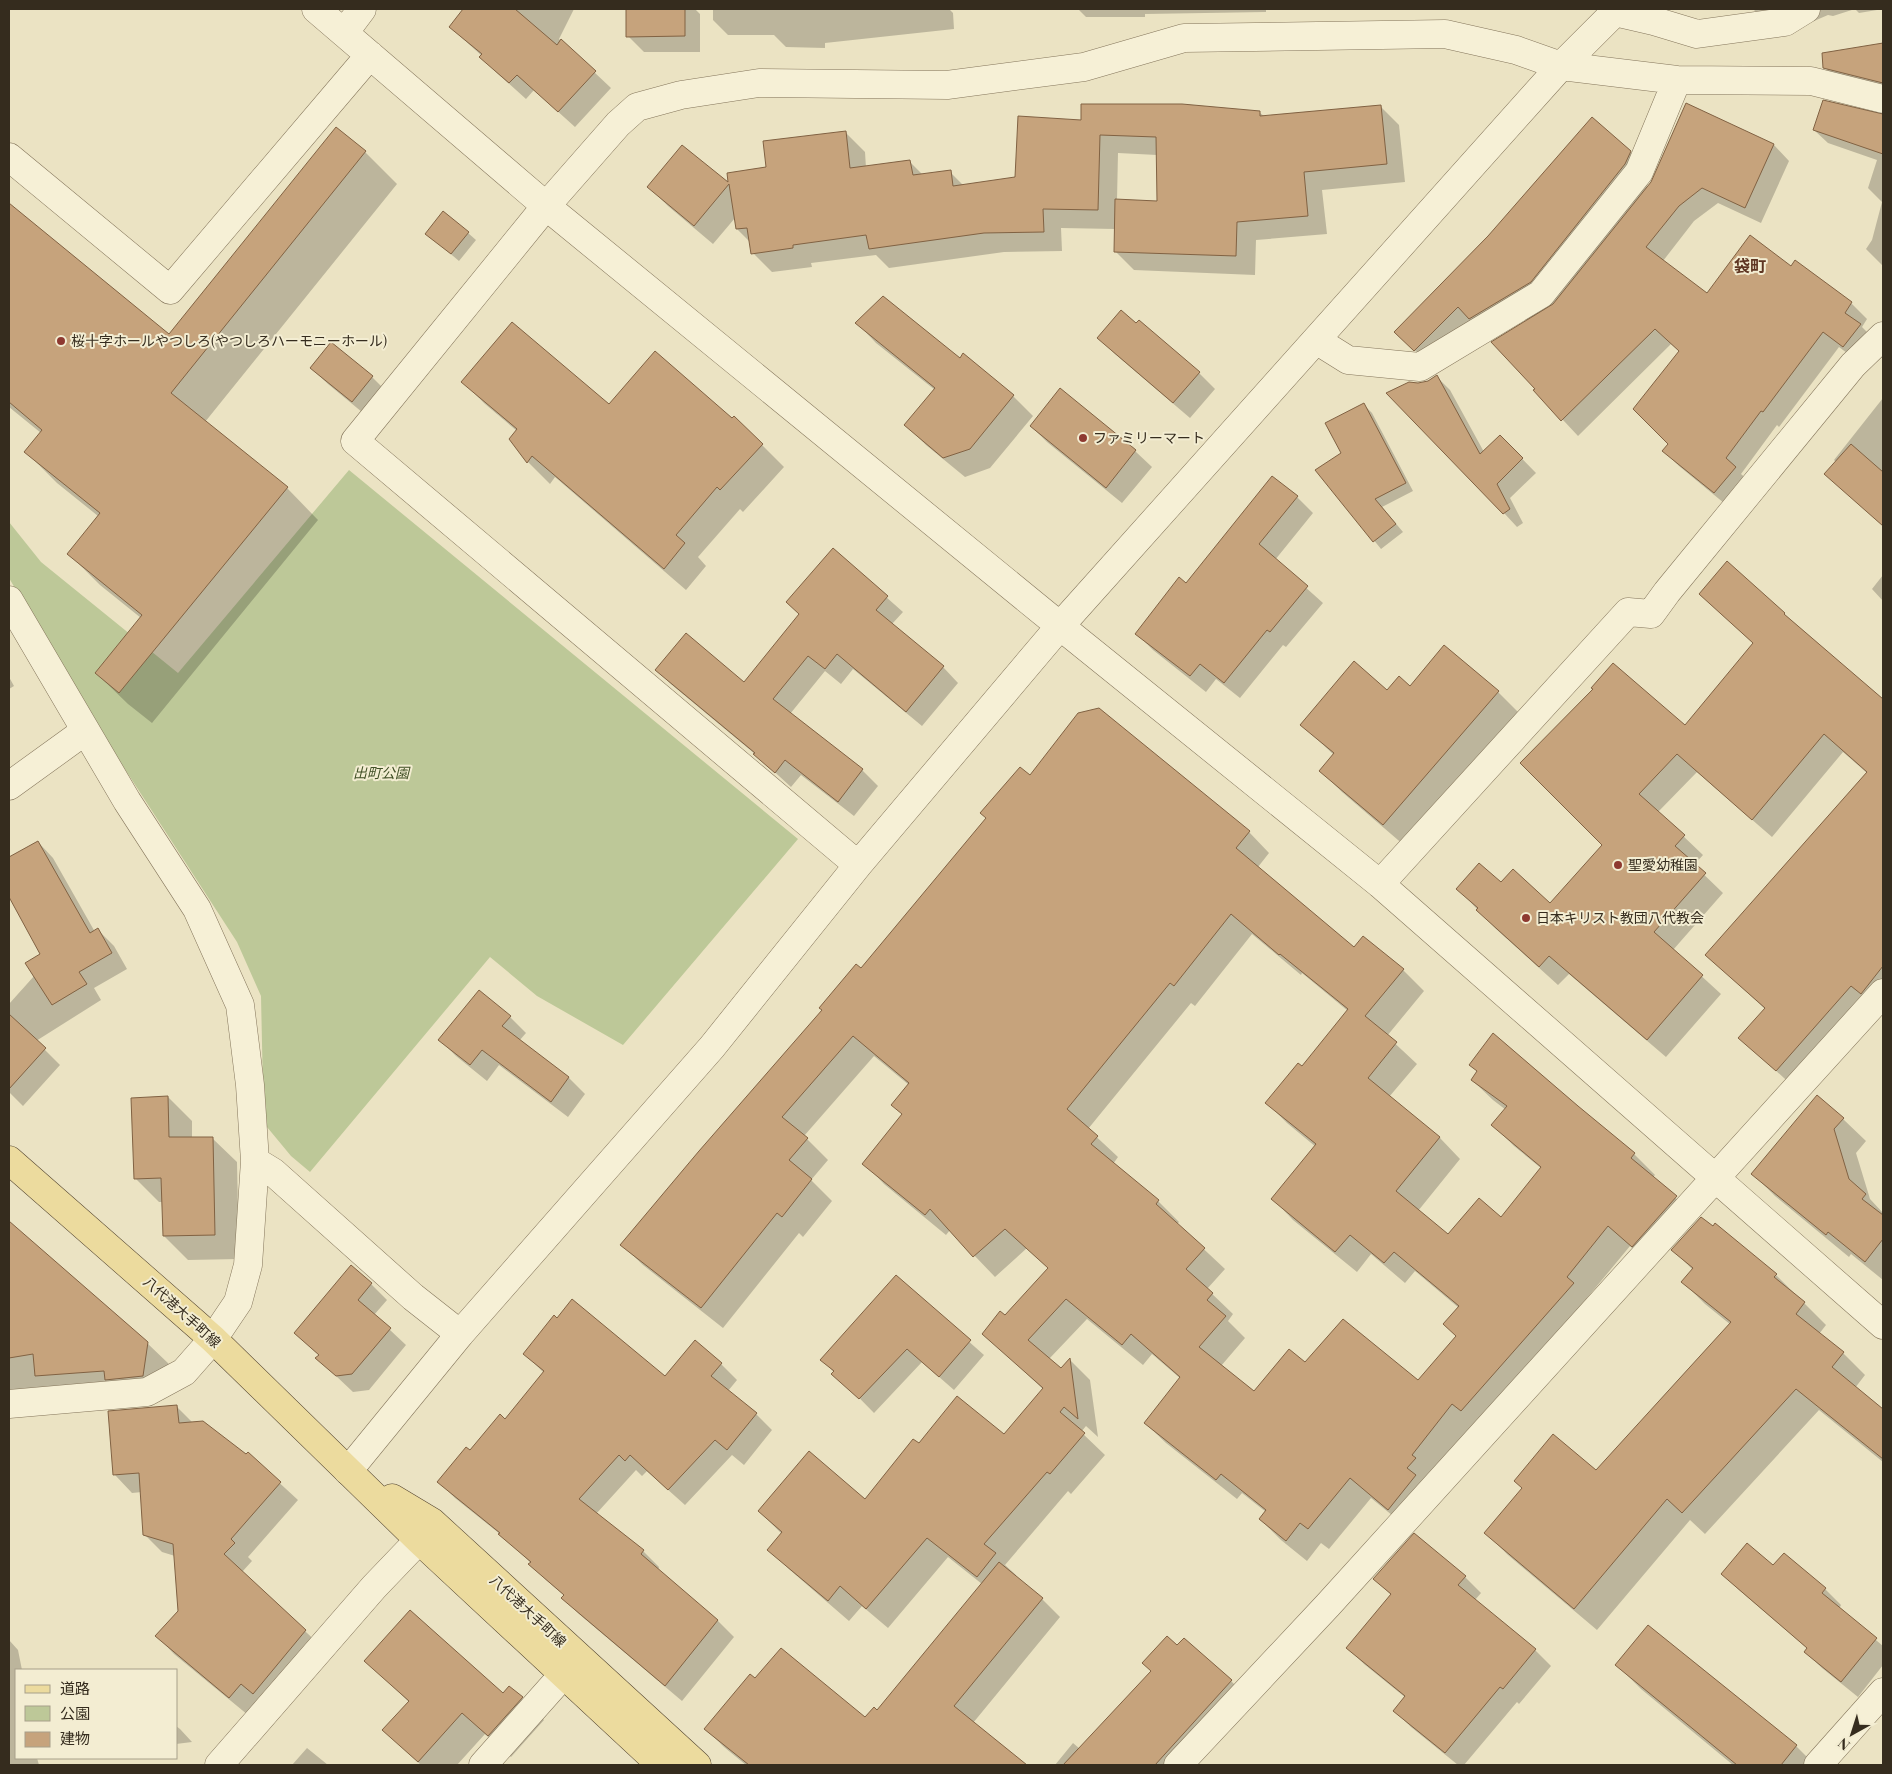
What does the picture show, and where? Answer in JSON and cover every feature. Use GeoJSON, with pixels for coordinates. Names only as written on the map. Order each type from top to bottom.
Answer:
{"type":"FeatureCollection","features":[{"type":"Feature","properties":{"kind":"main road","name":"八代港大手町線"},"geometry":{"type":"LineString","coordinates":[[9,1160],[213,1339],[419,1540],[661,1765]]}},
{"type":"Feature","properties":{"kind":"main road","name":"八代港大手町線"},"geometry":{"type":"LineString","coordinates":[[348,1471],[432,1522],[697,1765]]}},
{"type":"Feature","properties":{"kind":"street"},"geometry":{"type":"LineString","coordinates":[[316,9],[546,206],[1060,626],[1380,884],[1883,1325]]}},
{"type":"Feature","properties":{"kind":"street"},"geometry":{"type":"LineString","coordinates":[[344,33],[362,9]]}},
{"type":"Feature","properties":{"kind":"street"},"geometry":{"type":"LineString","coordinates":[[348,1471],[460,1334],[712,1047],[858,865],[1060,626],[1561,66],[1617,11],[1697,34],[1786,22],[1806,9]]}},
{"type":"Feature","properties":{"kind":"street"},"geometry":{"type":"LineString","coordinates":[[858,865],[355,441],[546,206],[618,124],[637,107],[681,95],[758,83],[946,85],[1084,67],[1184,38],[1445,34],[1516,50],[1561,66],[1677,80],[1811,81],[1883,99]]}},
{"type":"Feature","properties":{"kind":"street"},"geometry":{"type":"LineString","coordinates":[[9,157],[170,290],[370,55]]}},
{"type":"Feature","properties":{"kind":"street"},"geometry":{"type":"LineString","coordinates":[[1316,340],[1348,360],[1420,367],[1541,294],[1639,172],[1677,80]]}},
{"type":"Feature","properties":{"kind":"street"},"geometry":{"type":"LineString","coordinates":[[1380,884],[1628,612],[1651,614],[1853,365],[1883,336]]}},
{"type":"Feature","properties":{"kind":"street"},"geometry":{"type":"LineString","coordinates":[[9,600],[127,801],[197,909],[240,1004],[250,1085],[255,1161],[248,1265],[238,1302],[213,1339],[184,1372],[147,1392],[9,1404]]}},
{"type":"Feature","properties":{"kind":"street"},"geometry":{"type":"LineString","coordinates":[[9,786],[85,731]]}},
{"type":"Feature","properties":{"kind":"street"},"geometry":{"type":"LineString","coordinates":[[1178,1765],[1328,1605],[1883,993]]}},
{"type":"Feature","properties":{"kind":"street"},"geometry":{"type":"LineString","coordinates":[[255,1161],[273,1172],[413,1297],[460,1334]]}},
{"type":"Feature","properties":{"kind":"street"},"geometry":{"type":"LineString","coordinates":[[219,1765],[374,1587],[419,1540]]}},
{"type":"Feature","properties":{"kind":"street"},"geometry":{"type":"LineString","coordinates":[[483,1765],[563,1675]]}},
{"type":"Feature","properties":{"kind":"street"},"geometry":{"type":"LineString","coordinates":[[1818,1765],[1883,1692]]}},
{"type":"Feature","properties":{"kind":"green space","name":"出町公園"},"geometry":{"type":"Polygon","coordinates":[[[349,470],[798,839],[623,1045],[537,996],[490,957],[310,1172],[291,1156],[267,1127],[263,1090],[261,996],[237,942],[95,723],[9,578],[9,522],[41,562],[178,673],[349,470]]]}},
{"type":"Feature","properties":{"kind":"building"},"geometry":{"type":"Polygon","coordinates":[[[463,9],[515,9],[557,45],[561,39],[596,71],[558,112],[517,75],[509,83],[479,57],[482,54],[449,27],[463,9]]]}},
{"type":"Feature","properties":{"kind":"building"},"geometry":{"type":"Polygon","coordinates":[[[626,9],[685,9],[685,36],[626,37],[626,9]]]}},
{"type":"Feature","properties":{"kind":"building"},"geometry":{"type":"Polygon","coordinates":[[[1883,43],[1883,83],[1823,68],[1822,53],[1883,43]]]}},
{"type":"Feature","properties":{"kind":"building"},"geometry":{"type":"Polygon","coordinates":[[[1823,100],[1883,114],[1883,154],[1813,130],[1823,100]]]}},
{"type":"Feature","properties":{"kind":"building"},"geometry":{"type":"Polygon","coordinates":[[[1686,103],[1774,144],[1745,208],[1702,188],[1679,206],[1646,247],[1707,293],[1750,235],[1791,266],[1795,260],[1852,302],[1845,313],[1861,324],[1843,347],[1823,332],[1726,458],[1736,467],[1714,493],[1662,451],[1668,444],[1633,409],[1679,351],[1655,329],[1561,421],[1533,390],[1535,389],[1491,342],[1553,304],[1651,182],[1686,103]]]}},
{"type":"Feature","properties":{"kind":"building"},"geometry":{"type":"Polygon","coordinates":[[[1081,104],[1182,104],[1260,111],[1260,116],[1381,105],[1387,164],[1304,172],[1308,216],[1237,222],[1236,256],[1114,252],[1115,199],[1157,201],[1156,137],[1100,135],[1098,210],[1043,209],[1044,232],[984,233],[869,249],[866,235],[793,245],[793,248],[751,254],[747,228],[736,229],[729,184],[694,226],[647,187],[682,145],[728,182],[727,173],[766,167],[763,141],[846,131],[850,168],[910,160],[913,175],[951,170],[953,186],[1015,177],[1018,116],[1081,120],[1081,104]]]}},
{"type":"Feature","properties":{"kind":"building"},"geometry":{"type":"Polygon","coordinates":[[[1592,117],[1631,151],[1625,164],[1531,282],[1469,319],[1458,307],[1414,351],[1394,332],[1488,236],[1592,117]]]}},
{"type":"Feature","properties":{"kind":"building"},"geometry":{"type":"Polygon","coordinates":[[[336,127],[366,151],[171,393],[288,487],[119,693],[95,673],[142,615],[67,554],[100,513],[24,452],[42,430],[9,402],[9,203],[169,334],[336,127]]]}},
{"type":"Feature","properties":{"kind":"building"},"geometry":{"type":"Polygon","coordinates":[[[443,211],[469,232],[451,254],[425,234],[443,211]]]}},
{"type":"Feature","properties":{"kind":"building"},"geometry":{"type":"Polygon","coordinates":[[[883,296],[960,358],[963,353],[1014,395],[970,449],[943,458],[904,425],[935,388],[855,323],[883,296]]]}},
{"type":"Feature","properties":{"kind":"building"},"geometry":{"type":"Polygon","coordinates":[[[1121,310],[1136,323],[1139,320],[1200,372],[1173,403],[1097,338],[1121,310]]]}},
{"type":"Feature","properties":{"kind":"building"},"geometry":{"type":"Polygon","coordinates":[[[512,322],[609,404],[655,351],[732,418],[734,416],[763,444],[720,490],[717,487],[676,535],[685,543],[664,569],[532,456],[527,463],[509,439],[517,429],[461,382],[512,322]]]}},
{"type":"Feature","properties":{"kind":"building"},"geometry":{"type":"Polygon","coordinates":[[[331,342],[373,376],[352,402],[310,368],[331,342]]]}},
{"type":"Feature","properties":{"kind":"building"},"geometry":{"type":"Polygon","coordinates":[[[1437,375],[1480,454],[1500,435],[1523,458],[1497,484],[1510,509],[1503,514],[1386,393],[1409,382],[1428,381],[1437,375]]]}},
{"type":"Feature","properties":{"kind":"building","name":"ファミリーマート"},"geometry":{"type":"Polygon","coordinates":[[[1060,388],[1136,450],[1106,488],[1030,426],[1060,388]]]}},
{"type":"Feature","properties":{"kind":"building"},"geometry":{"type":"Polygon","coordinates":[[[1364,403],[1406,483],[1375,499],[1396,524],[1373,542],[1315,470],[1341,453],[1325,423],[1364,403]]]}},
{"type":"Feature","properties":{"kind":"building"},"geometry":{"type":"Polygon","coordinates":[[[1851,444],[1883,472],[1883,526],[1824,474],[1851,444]]]}},
{"type":"Feature","properties":{"kind":"building"},"geometry":{"type":"Polygon","coordinates":[[[1272,476],[1298,496],[1259,544],[1308,586],[1270,632],[1267,630],[1224,683],[1200,664],[1190,676],[1135,634],[1179,577],[1186,583],[1272,476]]]}},
{"type":"Feature","properties":{"kind":"building"},"geometry":{"type":"Polygon","coordinates":[[[833,548],[888,596],[876,610],[944,666],[906,712],[837,654],[825,669],[808,656],[773,699],[863,769],[838,802],[785,760],[775,773],[753,754],[755,753],[655,670],[686,633],[744,682],[799,614],[786,602],[833,548]]]}},
{"type":"Feature","properties":{"kind":"building"},"geometry":{"type":"Polygon","coordinates":[[[1727,561],[1784,614],[1883,699],[1883,966],[1861,994],[1851,986],[1776,1071],[1738,1038],[1765,1008],[1705,955],[1867,772],[1824,734],[1752,820],[1677,754],[1639,794],[1685,835],[1675,846],[1706,873],[1654,932],[1703,975],[1647,1040],[1549,956],[1539,967],[1476,910],[1478,908],[1456,889],[1479,863],[1501,882],[1513,869],[1550,903],[1602,845],[1520,763],[1593,689],[1591,688],[1613,663],[1685,725],[1753,643],[1699,594],[1727,561]]]}},
{"type":"Feature","properties":{"kind":"building"},"geometry":{"type":"Polygon","coordinates":[[[1444,645],[1499,691],[1383,825],[1319,771],[1334,753],[1300,725],[1354,661],[1387,690],[1399,676],[1410,686],[1444,645]]]}},
{"type":"Feature","properties":{"kind":"building"},"geometry":{"type":"Polygon","coordinates":[[[1099,708],[1250,831],[1236,848],[1354,947],[1363,936],[1404,969],[1365,1016],[1397,1042],[1368,1078],[1440,1137],[1396,1191],[1448,1234],[1479,1198],[1501,1217],[1541,1167],[1491,1125],[1507,1106],[1471,1080],[1477,1071],[1469,1065],[1493,1033],[1635,1153],[1631,1158],[1677,1196],[1632,1247],[1608,1226],[1567,1277],[1574,1283],[1461,1411],[1452,1404],[1412,1455],[1416,1458],[1407,1468],[1416,1475],[1388,1510],[1350,1478],[1308,1529],[1300,1523],[1286,1541],[1259,1519],[1266,1510],[1221,1474],[1216,1480],[1144,1423],[1180,1377],[1131,1334],[1122,1345],[1066,1299],[1028,1340],[1061,1368],[1070,1358],[1078,1419],[1064,1407],[1060,1412],[1085,1433],[1050,1474],[1047,1472],[984,1544],[996,1553],[977,1577],[927,1538],[866,1609],[840,1586],[828,1601],[767,1550],[782,1532],[758,1511],[809,1451],[865,1499],[913,1439],[919,1443],[957,1396],[1004,1434],[1043,1388],[982,1334],[1000,1311],[1005,1315],[1048,1268],[1005,1229],[973,1257],[930,1209],[925,1215],[862,1164],[902,1114],[891,1105],[909,1083],[853,1036],[782,1117],[808,1138],[789,1160],[812,1179],[782,1217],[777,1213],[701,1308],[620,1245],[822,1010],[819,1008],[856,964],[861,968],[986,818],[980,813],[1020,767],[1030,775],[1078,713],[1099,708]],[[1231,914],[1174,986],[1170,983],[1067,1109],[1098,1136],[1091,1144],[1159,1200],[1156,1204],[1205,1248],[1186,1269],[1213,1293],[1207,1300],[1226,1316],[1199,1347],[1254,1391],[1289,1349],[1305,1362],[1343,1319],[1418,1380],[1456,1336],[1443,1324],[1459,1306],[1394,1252],[1384,1263],[1350,1235],[1335,1252],[1271,1199],[1316,1144],[1265,1103],[1298,1063],[1302,1066],[1348,1009],[1279,955],[1231,914]]]}},
{"type":"Feature","properties":{"kind":"building"},"geometry":{"type":"Polygon","coordinates":[[[38,841],[90,933],[98,928],[112,953],[79,972],[87,984],[52,1005],[25,963],[40,954],[9,897],[9,857],[38,841]]]}},
{"type":"Feature","properties":{"kind":"building"},"geometry":{"type":"Polygon","coordinates":[[[479,990],[511,1016],[502,1026],[569,1077],[551,1102],[482,1050],[470,1065],[438,1040],[479,990]]]}},
{"type":"Feature","properties":{"kind":"building"},"geometry":{"type":"Polygon","coordinates":[[[9,1014],[46,1048],[9,1089],[9,1014]]]}},
{"type":"Feature","properties":{"kind":"building"},"geometry":{"type":"Polygon","coordinates":[[[1817,1095],[1844,1118],[1834,1129],[1849,1179],[1866,1194],[1862,1199],[1883,1215],[1883,1239],[1865,1262],[1828,1232],[1826,1235],[1751,1174],[1817,1095]]]}},
{"type":"Feature","properties":{"kind":"building"},"geometry":{"type":"Polygon","coordinates":[[[168,1096],[169,1137],[213,1137],[215,1235],[163,1236],[161,1178],[134,1179],[131,1098],[168,1096]]]}},
{"type":"Feature","properties":{"kind":"building"},"geometry":{"type":"Polygon","coordinates":[[[1701,1217],[1713,1226],[1715,1223],[1777,1274],[1774,1277],[1805,1302],[1796,1314],[1844,1352],[1832,1367],[1883,1409],[1883,1459],[1796,1389],[1682,1513],[1667,1499],[1574,1609],[1484,1533],[1522,1488],[1514,1481],[1553,1434],[1596,1470],[1731,1322],[1681,1282],[1693,1268],[1671,1250],[1701,1217]]]}},
{"type":"Feature","properties":{"kind":"building"},"geometry":{"type":"Polygon","coordinates":[[[9,1221],[148,1342],[143,1376],[105,1380],[104,1371],[35,1376],[33,1354],[9,1358],[9,1221]]]}},
{"type":"Feature","properties":{"kind":"building"},"geometry":{"type":"Polygon","coordinates":[[[351,1265],[372,1283],[358,1300],[391,1328],[352,1374],[336,1376],[315,1358],[319,1355],[294,1333],[351,1265]]]}},
{"type":"Feature","properties":{"kind":"building"},"geometry":{"type":"Polygon","coordinates":[[[896,1275],[971,1340],[939,1377],[907,1349],[859,1399],[831,1374],[834,1371],[820,1360],[896,1275]]]}},
{"type":"Feature","properties":{"kind":"building"},"geometry":{"type":"Polygon","coordinates":[[[572,1299],[665,1376],[695,1340],[722,1363],[711,1376],[757,1413],[727,1450],[715,1440],[668,1490],[630,1455],[625,1461],[619,1455],[579,1499],[644,1550],[641,1554],[718,1620],[665,1686],[561,1598],[564,1595],[528,1564],[531,1562],[498,1534],[500,1533],[437,1482],[466,1447],[470,1450],[500,1414],[505,1419],[544,1371],[523,1354],[554,1315],[557,1318],[572,1299]]]}},
{"type":"Feature","properties":{"kind":"building"},"geometry":{"type":"Polygon","coordinates":[[[177,1405],[179,1423],[203,1421],[246,1454],[248,1452],[281,1482],[231,1539],[235,1543],[224,1554],[306,1630],[253,1694],[241,1684],[229,1698],[155,1636],[178,1611],[173,1544],[143,1535],[139,1473],[113,1475],[108,1411],[177,1405]]]}},
{"type":"Feature","properties":{"kind":"building"},"geometry":{"type":"Polygon","coordinates":[[[1414,1533],[1466,1576],[1458,1585],[1536,1649],[1503,1689],[1500,1687],[1445,1753],[1393,1711],[1405,1696],[1346,1648],[1391,1594],[1373,1579],[1414,1533]]]}},
{"type":"Feature","properties":{"kind":"building"},"geometry":{"type":"Polygon","coordinates":[[[1747,1543],[1773,1565],[1784,1553],[1826,1588],[1822,1593],[1877,1638],[1841,1682],[1804,1652],[1807,1648],[1721,1574],[1747,1543]]]}},
{"type":"Feature","properties":{"kind":"building"},"geometry":{"type":"Polygon","coordinates":[[[999,1562],[1043,1598],[954,1706],[1027,1765],[749,1765],[704,1729],[750,1674],[755,1678],[781,1648],[865,1717],[874,1707],[877,1710],[999,1562]]]}},
{"type":"Feature","properties":{"kind":"building"},"geometry":{"type":"Polygon","coordinates":[[[410,1610],[503,1693],[509,1686],[523,1697],[488,1736],[462,1713],[418,1762],[382,1730],[409,1701],[364,1661],[410,1610]]]}},
{"type":"Feature","properties":{"kind":"building"},"geometry":{"type":"Polygon","coordinates":[[[1648,1625],[1797,1745],[1781,1765],[1737,1765],[1615,1665],[1648,1625]]]}},
{"type":"Feature","properties":{"kind":"building"},"geometry":{"type":"Polygon","coordinates":[[[1167,1636],[1177,1645],[1184,1638],[1232,1680],[1155,1765],[1063,1765],[1151,1671],[1142,1663],[1167,1636]]]}},
{"type":"Feature","properties":{"kind":"place","name":"桜十字ホールやつしろ(やつしろハーモニーホール)"},"geometry":{"type":"Point","coordinates":[61,341]}},
{"type":"Feature","properties":{"kind":"place","name":"ファミリーマート"},"geometry":{"type":"Point","coordinates":[1083,438]}},
{"type":"Feature","properties":{"kind":"place","name":"聖愛幼稚園"},"geometry":{"type":"Point","coordinates":[1618,865]}},
{"type":"Feature","properties":{"kind":"place","name":"日本キリスト教団八代教会"},"geometry":{"type":"Point","coordinates":[1526,918]}},
{"type":"Feature","properties":{"kind":"district","name":"袋町"},"geometry":{"type":"Point","coordinates":[1750,266]}}]}
